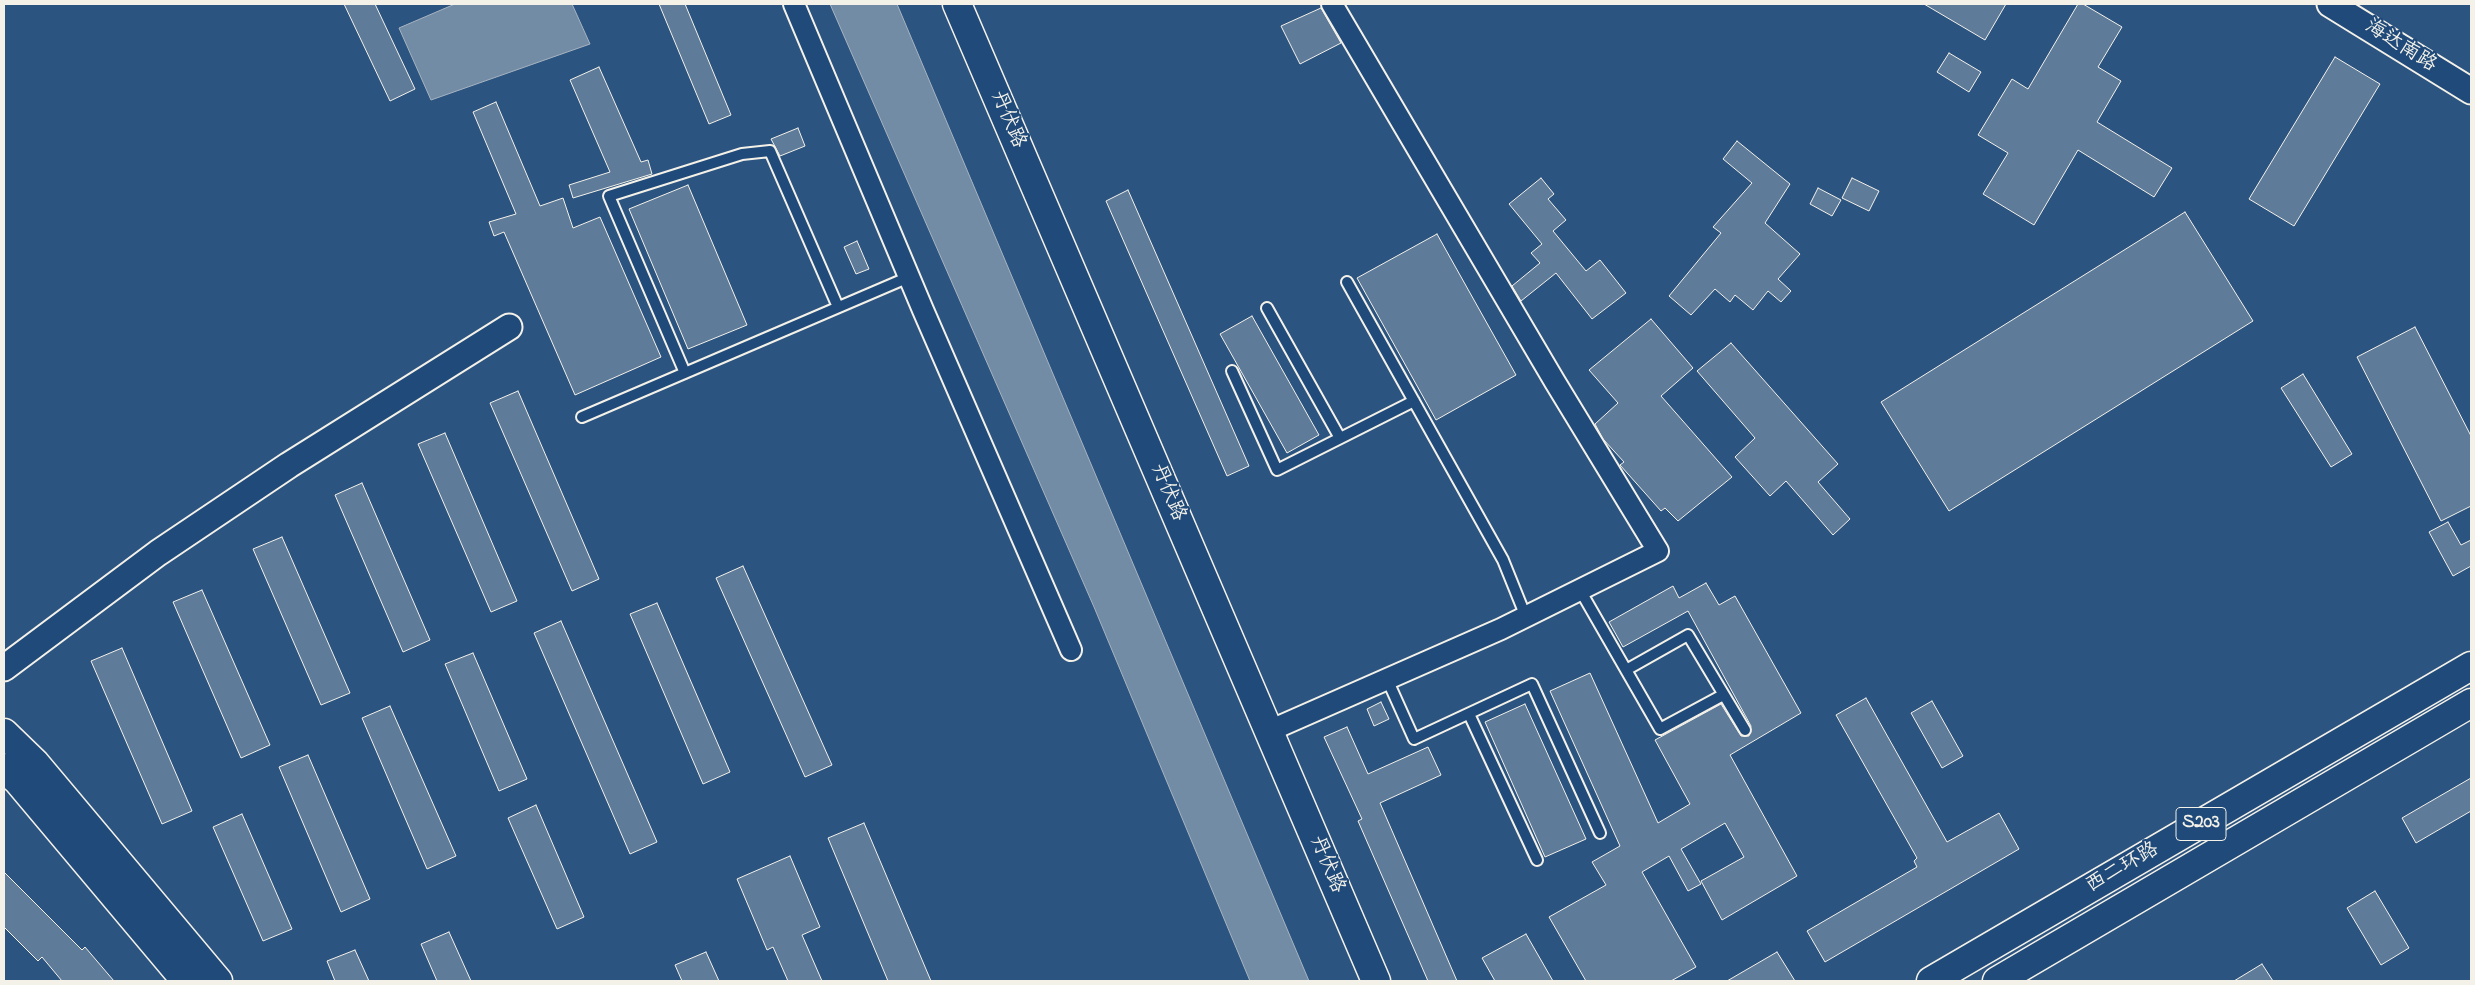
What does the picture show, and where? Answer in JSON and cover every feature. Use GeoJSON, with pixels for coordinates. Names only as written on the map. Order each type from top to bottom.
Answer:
{"type":"FeatureCollection","features":[{"type":"Feature","properties":{"kind":"main road","name":"丹伏路"},"geometry":{"type":"LineString","coordinates":[[958,4],[1376,981]]}},
{"type":"Feature","properties":{"kind":"main road","name":"西二环路"},"geometry":{"type":"LineString","coordinates":[[1931,981],[2471,666]]}},
{"type":"Feature","properties":{"kind":"main road","name":"西二环路"},"geometry":{"type":"LineString","coordinates":[[1997,981],[2471,703]]}},
{"type":"Feature","properties":{"kind":"main road"},"geometry":{"type":"LineString","coordinates":[[4,733],[35,763],[218,981]]}},
{"type":"Feature","properties":{"kind":"main road"},"geometry":{"type":"LineString","coordinates":[[4,768],[18,781],[186,981]]}},
{"type":"Feature","properties":{"kind":"street"},"geometry":{"type":"LineString","coordinates":[[794,4],[909,277],[1071,650]]}},
{"type":"Feature","properties":{"kind":"street"},"geometry":{"type":"LineString","coordinates":[[1269,731],[1526,617],[1658,551],[1555,382],[1332,4]]}},
{"type":"Feature","properties":{"kind":"street","name":"海达南路"},"geometry":{"type":"LineString","coordinates":[[2330,4],[2471,91]]}},
{"type":"Feature","properties":{"kind":"street"},"geometry":{"type":"LineString","coordinates":[[4,668],[158,553],[256,486],[509,327]]}},
{"type":"Feature","properties":{"kind":"lane"},"geometry":{"type":"LineString","coordinates":[[684,373],[609,196],[742,154],[770,151],[838,307]]}},
{"type":"Feature","properties":{"kind":"lane"},"geometry":{"type":"LineString","coordinates":[[582,417],[909,277]]}},
{"type":"Feature","properties":{"kind":"lane"},"geometry":{"type":"LineString","coordinates":[[1347,282],[1503,560],[1526,617]]}},
{"type":"Feature","properties":{"kind":"lane"},"geometry":{"type":"LineString","coordinates":[[1267,308],[1340,438]]}},
{"type":"Feature","properties":{"kind":"lane"},"geometry":{"type":"LineString","coordinates":[[1232,371],[1277,470],[1414,401]]}},
{"type":"Feature","properties":{"kind":"lane"},"geometry":{"type":"LineString","coordinates":[[1580,590],[1660,729],[1723,695]]}},
{"type":"Feature","properties":{"kind":"lane"},"geometry":{"type":"LineString","coordinates":[[1626,670],[1688,635],[1745,730]]}},
{"type":"Feature","properties":{"kind":"lane"},"geometry":{"type":"LineString","coordinates":[[1387,679],[1414,740],[1532,684],[1600,833]]}},
{"type":"Feature","properties":{"kind":"lane"},"geometry":{"type":"LineString","coordinates":[[1469,714],[1537,860]]}},
{"type":"Feature","properties":{"kind":"water"},"geometry":{"type":"Polygon","coordinates":[[[455,4],[572,4],[590,44],[431,100],[399,28],[455,4]]]}},
{"type":"Feature","properties":{"kind":"water"},"geometry":{"type":"Polygon","coordinates":[[[830,4],[897,4],[1309,981],[1250,981],[1094,607],[830,4]]]}},
{"type":"Feature","properties":{"kind":"building"},"geometry":{"type":"Polygon","coordinates":[[[344,4],[375,4],[415,89],[390,101],[344,4]]]}},
{"type":"Feature","properties":{"kind":"building"},"geometry":{"type":"Polygon","coordinates":[[[659,4],[685,4],[731,115],[709,124],[659,4]]]}},
{"type":"Feature","properties":{"kind":"building"},"geometry":{"type":"Polygon","coordinates":[[[1924,4],[2006,4],[1985,40],[1924,4]]]}},
{"type":"Feature","properties":{"kind":"building"},"geometry":{"type":"Polygon","coordinates":[[[2078,4],[2083,4],[2122,27],[2098,67],[2121,81],[2097,122],[2172,168],[2154,197],[2078,150],[2034,225],[1983,194],[2008,153],[1978,135],[2012,79],[2028,89],[2078,4]]]}},
{"type":"Feature","properties":{"kind":"building"},"geometry":{"type":"Polygon","coordinates":[[[1321,8],[1341,43],[1300,64],[1281,26],[1321,8]]]}},
{"type":"Feature","properties":{"kind":"building"},"geometry":{"type":"Polygon","coordinates":[[[1949,53],[1981,72],[1969,92],[1937,72],[1949,53]]]}},
{"type":"Feature","properties":{"kind":"building"},"geometry":{"type":"Polygon","coordinates":[[[2335,57],[2380,84],[2294,226],[2249,199],[2335,57]]]}},
{"type":"Feature","properties":{"kind":"building"},"geometry":{"type":"Polygon","coordinates":[[[599,67],[641,162],[648,160],[652,174],[573,198],[569,185],[610,172],[570,80],[599,67]]]}},
{"type":"Feature","properties":{"kind":"building"},"geometry":{"type":"Polygon","coordinates":[[[496,102],[540,206],[563,198],[573,228],[600,217],[661,357],[575,395],[504,232],[494,236],[489,222],[516,214],[473,112],[496,102]]]}},
{"type":"Feature","properties":{"kind":"building"},"geometry":{"type":"Polygon","coordinates":[[[798,128],[805,146],[780,156],[771,139],[798,128]]]}},
{"type":"Feature","properties":{"kind":"building"},"geometry":{"type":"Polygon","coordinates":[[[1737,141],[1790,184],[1765,223],[1800,254],[1778,279],[1791,291],[1781,302],[1768,291],[1753,310],[1735,295],[1730,302],[1715,289],[1691,315],[1669,296],[1721,233],[1713,227],[1752,183],[1723,159],[1737,141]]]}},
{"type":"Feature","properties":{"kind":"building"},"geometry":{"type":"Polygon","coordinates":[[[1541,178],[1554,194],[1548,199],[1566,220],[1553,231],[1586,271],[1600,260],[1626,293],[1592,319],[1556,273],[1521,301],[1512,286],[1540,263],[1531,253],[1542,244],[1509,204],[1541,178]]]}},
{"type":"Feature","properties":{"kind":"building"},"geometry":{"type":"Polygon","coordinates":[[[1852,178],[1879,191],[1869,211],[1842,198],[1852,178]]]}},
{"type":"Feature","properties":{"kind":"building"},"geometry":{"type":"Polygon","coordinates":[[[688,185],[747,325],[688,349],[629,209],[688,185]]]}},
{"type":"Feature","properties":{"kind":"building"},"geometry":{"type":"Polygon","coordinates":[[[1818,188],[1841,200],[1832,216],[1810,204],[1818,188]]]}},
{"type":"Feature","properties":{"kind":"building"},"geometry":{"type":"Polygon","coordinates":[[[1128,190],[1249,466],[1227,476],[1106,201],[1128,190]]]}},
{"type":"Feature","properties":{"kind":"building"},"geometry":{"type":"Polygon","coordinates":[[[2185,212],[2253,321],[1949,511],[1881,402],[2185,212]]]}},
{"type":"Feature","properties":{"kind":"building"},"geometry":{"type":"Polygon","coordinates":[[[1437,234],[1516,375],[1436,420],[1357,278],[1437,234]]]}},
{"type":"Feature","properties":{"kind":"building"},"geometry":{"type":"Polygon","coordinates":[[[857,241],[869,269],[856,274],[844,247],[857,241]]]}},
{"type":"Feature","properties":{"kind":"building"},"geometry":{"type":"Polygon","coordinates":[[[1252,316],[1319,435],[1287,453],[1220,334],[1252,316]]]}},
{"type":"Feature","properties":{"kind":"building"},"geometry":{"type":"Polygon","coordinates":[[[1651,319],[1693,368],[1661,396],[1732,477],[1678,521],[1665,508],[1661,511],[1620,465],[1624,462],[1603,439],[1595,424],[1618,403],[1589,370],[1651,319]]]}},
{"type":"Feature","properties":{"kind":"building"},"geometry":{"type":"Polygon","coordinates":[[[2415,327],[2471,436],[2471,506],[2441,521],[2357,357],[2415,327]]]}},
{"type":"Feature","properties":{"kind":"building"},"geometry":{"type":"Polygon","coordinates":[[[1731,343],[1838,464],[1818,482],[1850,519],[1833,535],[1786,481],[1770,496],[1735,457],[1755,438],[1697,371],[1731,343]]]}},
{"type":"Feature","properties":{"kind":"building"},"geometry":{"type":"Polygon","coordinates":[[[2303,374],[2352,454],[2331,467],[2281,388],[2303,374]]]}},
{"type":"Feature","properties":{"kind":"building"},"geometry":{"type":"Polygon","coordinates":[[[518,391],[599,579],[572,591],[490,403],[518,391]]]}},
{"type":"Feature","properties":{"kind":"building"},"geometry":{"type":"Polygon","coordinates":[[[445,433],[517,601],[491,612],[418,444],[445,433]]]}},
{"type":"Feature","properties":{"kind":"building"},"geometry":{"type":"Polygon","coordinates":[[[362,483],[430,640],[403,652],[335,495],[362,483]]]}},
{"type":"Feature","properties":{"kind":"building"},"geometry":{"type":"Polygon","coordinates":[[[2448,522],[2461,545],[2471,540],[2471,566],[2453,576],[2429,532],[2448,522]]]}},
{"type":"Feature","properties":{"kind":"building"},"geometry":{"type":"Polygon","coordinates":[[[282,537],[350,693],[321,705],[253,549],[282,537]]]}},
{"type":"Feature","properties":{"kind":"building"},"geometry":{"type":"Polygon","coordinates":[[[743,566],[832,765],[805,777],[716,578],[743,566]]]}},
{"type":"Feature","properties":{"kind":"building"},"geometry":{"type":"Polygon","coordinates":[[[1706,583],[1719,605],[1735,596],[1801,713],[1730,755],[1797,876],[1722,920],[1701,881],[1744,857],[1725,823],[1681,849],[1701,884],[1688,891],[1669,856],[1642,872],[1696,967],[1671,981],[1586,981],[1549,917],[1606,885],[1592,862],[1620,846],[1550,691],[1590,673],[1658,823],[1690,804],[1655,740],[1721,704],[1741,736],[1749,736],[1751,726],[1688,611],[1623,647],[1609,622],[1673,586],[1679,598],[1706,583]]]}},
{"type":"Feature","properties":{"kind":"building"},"geometry":{"type":"Polygon","coordinates":[[[202,590],[270,745],[241,758],[173,602],[202,590]]]}},
{"type":"Feature","properties":{"kind":"building"},"geometry":{"type":"Polygon","coordinates":[[[657,603],[730,772],[703,784],[630,614],[657,603]]]}},
{"type":"Feature","properties":{"kind":"building"},"geometry":{"type":"Polygon","coordinates":[[[561,621],[657,842],[630,854],[534,633],[561,621]]]}},
{"type":"Feature","properties":{"kind":"building"},"geometry":{"type":"Polygon","coordinates":[[[122,648],[192,811],[162,824],[91,661],[122,648]]]}},
{"type":"Feature","properties":{"kind":"building"},"geometry":{"type":"Polygon","coordinates":[[[473,653],[527,779],[499,791],[445,664],[473,653]]]}},
{"type":"Feature","properties":{"kind":"building"},"geometry":{"type":"Polygon","coordinates":[[[1866,698],[1947,842],[1999,813],[2019,849],[1825,962],[1807,931],[1917,867],[1914,861],[1917,858],[1836,715],[1866,698]]]}},
{"type":"Feature","properties":{"kind":"building"},"geometry":{"type":"Polygon","coordinates":[[[1932,701],[1963,756],[1942,768],[1911,713],[1932,701]]]}},
{"type":"Feature","properties":{"kind":"building"},"geometry":{"type":"Polygon","coordinates":[[[1381,702],[1389,719],[1374,726],[1367,709],[1381,702]]]}},
{"type":"Feature","properties":{"kind":"building"},"geometry":{"type":"Polygon","coordinates":[[[1525,704],[1586,839],[1545,857],[1485,722],[1525,704]]]}},
{"type":"Feature","properties":{"kind":"building"},"geometry":{"type":"Polygon","coordinates":[[[390,706],[456,856],[427,869],[362,718],[390,706]]]}},
{"type":"Feature","properties":{"kind":"building"},"geometry":{"type":"Polygon","coordinates":[[[1347,727],[1368,774],[1428,747],[1441,775],[1380,803],[1457,981],[1428,981],[1358,821],[1362,819],[1324,737],[1347,727]]]}},
{"type":"Feature","properties":{"kind":"building"},"geometry":{"type":"Polygon","coordinates":[[[308,755],[370,899],[341,912],[279,767],[308,755]]]}},
{"type":"Feature","properties":{"kind":"building"},"geometry":{"type":"Polygon","coordinates":[[[2471,778],[2471,811],[2416,843],[2402,818],[2471,778]]]}},
{"type":"Feature","properties":{"kind":"building"},"geometry":{"type":"Polygon","coordinates":[[[536,805],[584,917],[557,929],[508,818],[536,805]]]}},
{"type":"Feature","properties":{"kind":"building"},"geometry":{"type":"Polygon","coordinates":[[[242,814],[292,929],[263,941],[213,827],[242,814]]]}},
{"type":"Feature","properties":{"kind":"building"},"geometry":{"type":"Polygon","coordinates":[[[864,823],[931,981],[888,981],[828,838],[864,823]]]}},
{"type":"Feature","properties":{"kind":"building"},"geometry":{"type":"Polygon","coordinates":[[[790,856],[820,927],[802,935],[822,981],[788,981],[773,947],[767,950],[737,879],[790,856]]]}},
{"type":"Feature","properties":{"kind":"building"},"geometry":{"type":"Polygon","coordinates":[[[4,872],[82,950],[85,947],[114,981],[62,981],[42,957],[38,961],[4,927],[4,872]]]}},
{"type":"Feature","properties":{"kind":"building"},"geometry":{"type":"Polygon","coordinates":[[[2375,891],[2409,948],[2381,965],[2347,908],[2375,891]]]}},
{"type":"Feature","properties":{"kind":"building"},"geometry":{"type":"Polygon","coordinates":[[[449,932],[471,981],[437,981],[421,944],[449,932]]]}},
{"type":"Feature","properties":{"kind":"building"},"geometry":{"type":"Polygon","coordinates":[[[1526,934],[1553,981],[1495,981],[1482,958],[1526,934]]]}},
{"type":"Feature","properties":{"kind":"building"},"geometry":{"type":"Polygon","coordinates":[[[355,950],[369,981],[335,981],[327,961],[355,950]]]}},
{"type":"Feature","properties":{"kind":"building"},"geometry":{"type":"Polygon","coordinates":[[[706,952],[719,981],[682,981],[675,965],[706,952]]]}},
{"type":"Feature","properties":{"kind":"building"},"geometry":{"type":"Polygon","coordinates":[[[1777,952],[1795,981],[1727,981],[1777,952]]]}},
{"type":"Feature","properties":{"kind":"building"},"geometry":{"type":"Polygon","coordinates":[[[2262,964],[2273,981],[2234,981],[2262,964]]]}}]}
